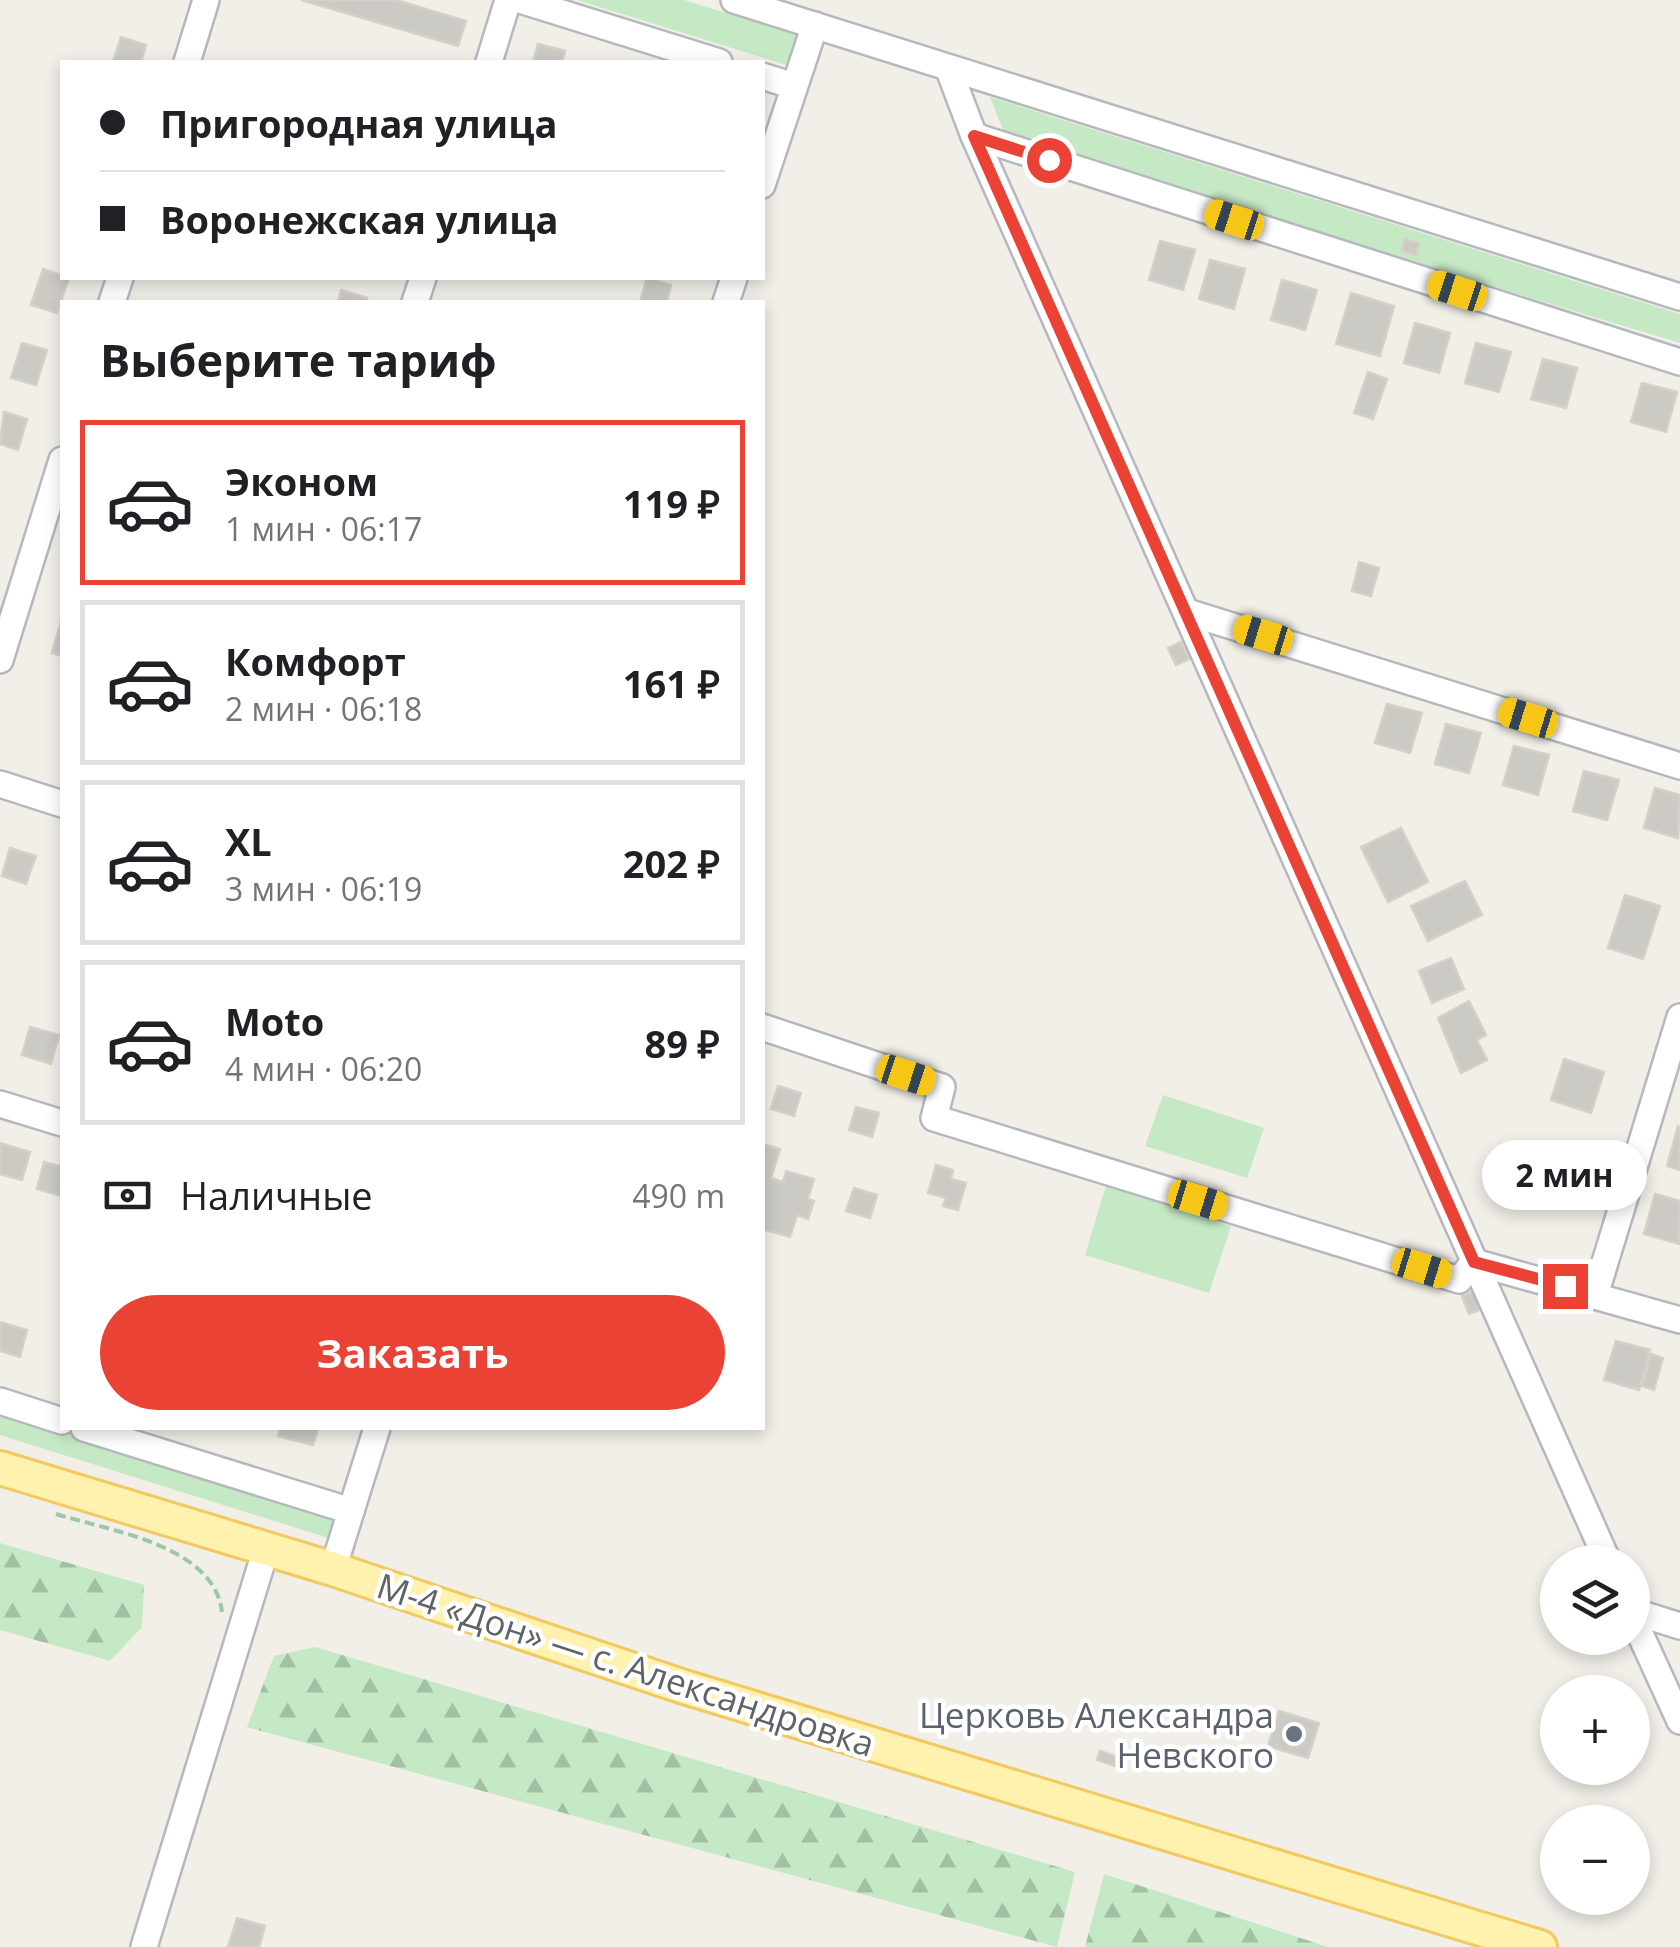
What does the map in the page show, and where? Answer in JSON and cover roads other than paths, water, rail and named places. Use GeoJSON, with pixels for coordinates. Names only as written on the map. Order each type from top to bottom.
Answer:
{"type":"FeatureCollection","features":[{"type":"Feature","properties":{"kind":"main road","name":"М-4 «Дон» — с. Александровка"},"geometry":{"type":"LineString","coordinates":[[0,1468],[334,1569],[681,1686],[1540,1947]]}},
{"type":"Feature","properties":{"kind":"street"},"geometry":{"type":"LineString","coordinates":[[188,60],[206,0]]}},
{"type":"Feature","properties":{"kind":"street"},"geometry":{"type":"LineString","coordinates":[[490,60],[508,0]]}},
{"type":"Feature","properties":{"kind":"street"},"geometry":{"type":"LineString","coordinates":[[520,0],[712,60]]}},
{"type":"Feature","properties":{"kind":"street"},"geometry":{"type":"LineString","coordinates":[[734,0],[1680,298]]}},
{"type":"Feature","properties":{"kind":"street"},"geometry":{"type":"LineString","coordinates":[[765,177],[815,26]]}},
{"type":"Feature","properties":{"kind":"street"},"geometry":{"type":"LineString","coordinates":[[948,70],[1600,1545]]}},
{"type":"Feature","properties":{"kind":"street"},"geometry":{"type":"LineString","coordinates":[[765,77],[794,86]]}},
{"type":"Feature","properties":{"kind":"street"},"geometry":{"type":"LineString","coordinates":[[974,136],[1680,362]]}},
{"type":"Feature","properties":{"kind":"street"},"geometry":{"type":"LineString","coordinates":[[0,660],[60,466]]}},
{"type":"Feature","properties":{"kind":"street"},"geometry":{"type":"LineString","coordinates":[[1187,612],[1680,766]]}},
{"type":"Feature","properties":{"kind":"street"},"geometry":{"type":"LineString","coordinates":[[0,784],[60,803]]}},
{"type":"Feature","properties":{"kind":"street"},"geometry":{"type":"LineString","coordinates":[[1596,1295],[1680,1016]]}},
{"type":"Feature","properties":{"kind":"street"},"geometry":{"type":"LineString","coordinates":[[765,1029],[942,1087],[934,1118],[1459,1280],[1474,1262]]}},
{"type":"Feature","properties":{"kind":"street"},"geometry":{"type":"LineString","coordinates":[[0,1104],[60,1122]]}},
{"type":"Feature","properties":{"kind":"street"},"geometry":{"type":"LineString","coordinates":[[1474,1262],[1680,1320]]}},
{"type":"Feature","properties":{"kind":"street"},"geometry":{"type":"LineString","coordinates":[[0,1401],[60,1420]]}},
{"type":"Feature","properties":{"kind":"street"},"geometry":{"type":"LineString","coordinates":[[90,1430],[352,1511]]}},
{"type":"Feature","properties":{"kind":"street"},"geometry":{"type":"LineString","coordinates":[[334,1569],[376,1430]]}},
{"type":"Feature","properties":{"kind":"street"},"geometry":{"type":"LineString","coordinates":[[144,1947],[266,1548]]}},
{"type":"Feature","properties":{"kind":"street"},"geometry":{"type":"LineString","coordinates":[[1650,1618],[1680,1626]]}},
{"type":"Feature","properties":{"kind":"street"},"geometry":{"type":"LineString","coordinates":[[1650,1654],[1680,1720]]}},
{"type":"Feature","properties":{"kind":"place","name":"Церковь Александра Невского"},"geometry":{"type":"Point","coordinates":[1294,1734]}}]}
